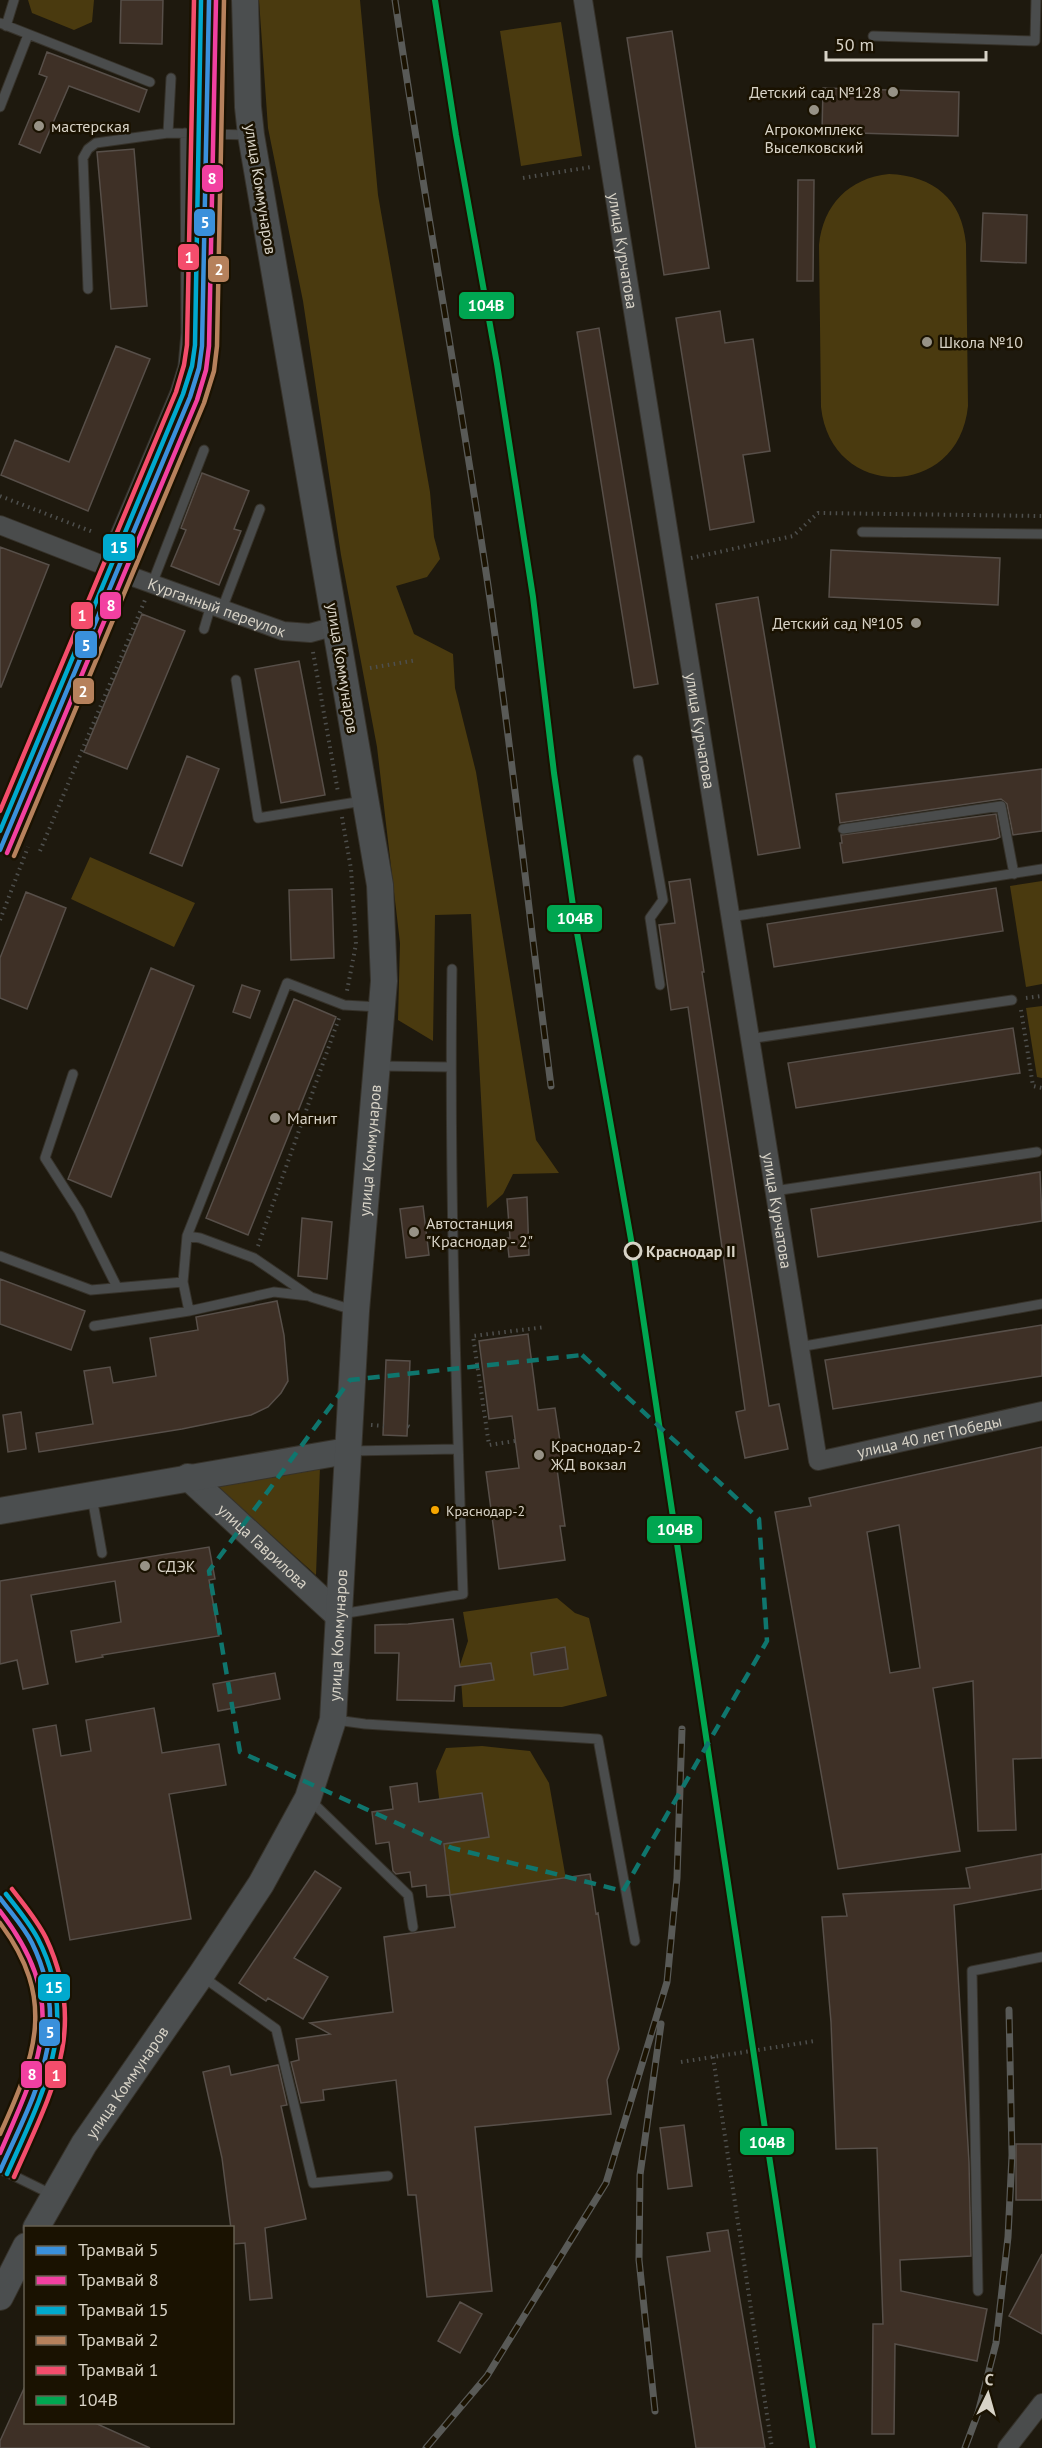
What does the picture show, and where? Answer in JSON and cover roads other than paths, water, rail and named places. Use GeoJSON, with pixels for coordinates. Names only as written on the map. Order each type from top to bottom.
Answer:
{"type":"FeatureCollection","features":[{"type":"Feature","properties":{"kind":"main road","name":"улица Коммунаров"},"geometry":{"type":"LineString","coordinates":[[37,2226],[84,2144],[261,1884],[308,1798],[333,1720],[346,1451],[384,981],[380,885],[251,135],[245,0]]}},
{"type":"Feature","properties":{"kind":"main road"},"geometry":{"type":"LineString","coordinates":[[0,1511],[346,1451]]}},
{"type":"Feature","properties":{"kind":"main road","name":"улица Гаврилова"},"geometry":{"type":"LineString","coordinates":[[188,1477],[338,1615]]}},
{"type":"Feature","properties":{"kind":"main road"},"geometry":{"type":"LineString","coordinates":[[0,2297],[24,2250]]}},
{"type":"Feature","properties":{"kind":"street","name":"улица Курчатова"},"geometry":{"type":"LineString","coordinates":[[583,0],[818,1461]]}},
{"type":"Feature","properties":{"kind":"street","name":"Курганный переулок"},"geometry":{"type":"LineString","coordinates":[[0,525],[122,573],[149,589],[217,607],[283,631],[310,633],[336,626]]}},
{"type":"Feature","properties":{"kind":"street","name":"улица 40 лет Победы"},"geometry":{"type":"LineString","coordinates":[[818,1461],[1042,1411]]}},
{"type":"Feature","properties":{"kind":"street"},"geometry":{"type":"LineString","coordinates":[[1007,2448],[1042,2403]]}},
{"type":"Feature","properties":{"kind":"lane"},"geometry":{"type":"LineString","coordinates":[[14,0],[3,25],[150,82]]}},
{"type":"Feature","properties":{"kind":"lane"},"geometry":{"type":"LineString","coordinates":[[873,36],[1035,41],[1036,0]]}},
{"type":"Feature","properties":{"kind":"lane"},"geometry":{"type":"LineString","coordinates":[[0,107],[28,35]]}},
{"type":"Feature","properties":{"kind":"lane"},"geometry":{"type":"LineString","coordinates":[[168,133],[171,78]]}},
{"type":"Feature","properties":{"kind":"lane"},"geometry":{"type":"LineString","coordinates":[[88,289],[83,158],[88,149],[96,143],[168,133],[251,135]]}},
{"type":"Feature","properties":{"kind":"lane"},"geometry":{"type":"LineString","coordinates":[[102,566],[176,392],[183,366],[186,333],[185,133]]}},
{"type":"Feature","properties":{"kind":"lane"},"geometry":{"type":"LineString","coordinates":[[149,589],[204,450]]}},
{"type":"Feature","properties":{"kind":"lane"},"geometry":{"type":"LineString","coordinates":[[204,629],[217,607],[260,509]]}},
{"type":"Feature","properties":{"kind":"lane"},"geometry":{"type":"LineString","coordinates":[[862,532],[1042,534]]}},
{"type":"Feature","properties":{"kind":"lane"},"geometry":{"type":"LineString","coordinates":[[12,840],[122,573]]}},
{"type":"Feature","properties":{"kind":"lane"},"geometry":{"type":"LineString","coordinates":[[236,680],[258,818],[365,800]]}},
{"type":"Feature","properties":{"kind":"lane"},"geometry":{"type":"LineString","coordinates":[[638,760],[663,900],[650,918],[660,985]]}},
{"type":"Feature","properties":{"kind":"lane"},"geometry":{"type":"LineString","coordinates":[[843,829],[1001,806],[1014,874]]}},
{"type":"Feature","properties":{"kind":"lane"},"geometry":{"type":"LineString","coordinates":[[730,918],[1042,869]]}},
{"type":"Feature","properties":{"kind":"lane"},"geometry":{"type":"LineString","coordinates":[[338,1615],[463,1594],[451,1067],[452,969]]}},
{"type":"Feature","properties":{"kind":"lane"},"geometry":{"type":"LineString","coordinates":[[189,1311],[183,1282],[187,1236],[287,983],[344,1005],[382,1007]]}},
{"type":"Feature","properties":{"kind":"lane"},"geometry":{"type":"LineString","coordinates":[[749,1039],[1012,1000]]}},
{"type":"Feature","properties":{"kind":"lane"},"geometry":{"type":"LineString","coordinates":[[377,1066],[451,1067]]}},
{"type":"Feature","properties":{"kind":"lane"},"geometry":{"type":"LineString","coordinates":[[73,1074],[45,1158],[79,1211],[117,1287]]}},
{"type":"Feature","properties":{"kind":"lane"},"geometry":{"type":"LineString","coordinates":[[774,1191],[1037,1152]]}},
{"type":"Feature","properties":{"kind":"lane"},"geometry":{"type":"LineString","coordinates":[[187,1236],[200,1238],[254,1258],[311,1297]]}},
{"type":"Feature","properties":{"kind":"lane"},"geometry":{"type":"LineString","coordinates":[[0,1256],[91,1290],[183,1282]]}},
{"type":"Feature","properties":{"kind":"lane"},"geometry":{"type":"LineString","coordinates":[[94,1326],[189,1311],[274,1292],[311,1297],[356,1311]]}},
{"type":"Feature","properties":{"kind":"lane"},"geometry":{"type":"LineString","coordinates":[[799,1347],[1042,1304]]}},
{"type":"Feature","properties":{"kind":"lane"},"geometry":{"type":"LineString","coordinates":[[346,1451],[458,1449]]}},
{"type":"Feature","properties":{"kind":"lane"},"geometry":{"type":"LineString","coordinates":[[91,1495],[102,1553]]}},
{"type":"Feature","properties":{"kind":"lane"},"geometry":{"type":"LineString","coordinates":[[333,1720],[598,1739],[635,1941]]}},
{"type":"Feature","properties":{"kind":"lane"},"geometry":{"type":"LineString","coordinates":[[308,1798],[408,1895],[413,1927]]}},
{"type":"Feature","properties":{"kind":"lane"},"geometry":{"type":"LineString","coordinates":[[978,2291],[972,1971],[1042,1957]]}},
{"type":"Feature","properties":{"kind":"lane"},"geometry":{"type":"LineString","coordinates":[[201,1975],[276,2029],[313,2183],[388,2176]]}},
{"type":"Feature","properties":{"kind":"lane"},"geometry":{"type":"LineString","coordinates":[[0,2169],[53,2195]]}},
{"type":"Feature","properties":{"kind":"railway"},"geometry":{"type":"LineString","coordinates":[[395,0],[490,599],[551,1086]]}},
{"type":"Feature","properties":{"kind":"railway"},"geometry":{"type":"LineString","coordinates":[[426,2448],[487,2376],[606,2183],[667,1982],[677,1878],[682,1729]]}},
{"type":"Feature","properties":{"kind":"railway"},"geometry":{"type":"LineString","coordinates":[[965,2448],[978,2413],[996,2343],[1008,2237],[1012,2155],[1009,2010]]}},
{"type":"Feature","properties":{"kind":"railway"},"geometry":{"type":"LineString","coordinates":[[655,2411],[639,2260],[640,2175],[661,2024]]}},
{"type":"Feature","properties":{"kind":"tram line","name":"1"},"geometry":{"type":"LineString","coordinates":[[0,811],[176,392],[184,365],[187,345],[194,0]]}},
{"type":"Feature","properties":{"kind":"tram line","name":"15"},"geometry":{"type":"LineString","coordinates":[[0,831],[183,394],[192,366],[195,345],[201,0]]}},
{"type":"Feature","properties":{"kind":"tram line","name":"5"},"geometry":{"type":"LineString","coordinates":[[0,850],[190,397],[199,368],[202,346],[209,0]]}},
{"type":"Feature","properties":{"kind":"tram line","name":"8"},"geometry":{"type":"LineString","coordinates":[[7,853],[197,400],[206,370],[209,346],[216,0]]}},
{"type":"Feature","properties":{"kind":"tram line","name":"2"},"geometry":{"type":"LineString","coordinates":[[14,856],[204,403],[214,371],[217,346],[224,0]]}},
{"type":"Feature","properties":{"kind":"tram line","name":"1"},"geometry":{"type":"LineString","coordinates":[[12,1889],[46,1938],[58,1971],[64,2002],[65,2031],[52,2088],[14,2177]]}},
{"type":"Feature","properties":{"kind":"tram line","name":"15"},"geometry":{"type":"LineString","coordinates":[[6,1894],[38,1939],[51,1970],[57,2000],[57,2030],[44,2087],[7,2174]]}},
{"type":"Feature","properties":{"kind":"tram line","name":"5"},"geometry":{"type":"LineString","coordinates":[[0,1898],[32,1943],[44,1974],[50,2004],[50,2032],[37,2087],[0,2171]]}},
{"type":"Feature","properties":{"kind":"tram line","name":"8"},"geometry":{"type":"LineString","coordinates":[[0,1911],[22,1944],[35,1974],[42,2003],[42,2030],[37,2059],[28,2088],[0,2153]]}},
{"type":"Feature","properties":{"kind":"tram line","name":"2"},"geometry":{"type":"LineString","coordinates":[[0,1923],[18,1951],[29,1977],[35,2002],[35,2027],[31,2053],[0,2134]]}},
{"type":"Feature","properties":{"kind":"place","name":"Детский сад №128"},"geometry":{"type":"Point","coordinates":[893,92]}},
{"type":"Feature","properties":{"kind":"place","name":"Агрокомплекс Выселковский"},"geometry":{"type":"Point","coordinates":[814,110]}},
{"type":"Feature","properties":{"kind":"place","name":"мастерская"},"geometry":{"type":"Point","coordinates":[39,126]}},
{"type":"Feature","properties":{"kind":"place","name":"Школа №10"},"geometry":{"type":"Point","coordinates":[927,342]}},
{"type":"Feature","properties":{"kind":"place","name":"Детский сад №105"},"geometry":{"type":"Point","coordinates":[916,623]}},
{"type":"Feature","properties":{"kind":"place","name":"Магнит"},"geometry":{"type":"Point","coordinates":[275,1118]}},
{"type":"Feature","properties":{"kind":"place","name":"Автостанция \"Краснодар - 2\""},"geometry":{"type":"Point","coordinates":[414,1232]}},
{"type":"Feature","properties":{"kind":"place","name":"Краснодар II"},"geometry":{"type":"Point","coordinates":[633,1251]}},
{"type":"Feature","properties":{"kind":"place","name":"Краснодар-2 ЖД вокзал"},"geometry":{"type":"Point","coordinates":[539,1455]}},
{"type":"Feature","properties":{"kind":"place","name":"Краснодар-2"},"geometry":{"type":"Point","coordinates":[435,1510]}},
{"type":"Feature","properties":{"kind":"place","name":"СДЭК"},"geometry":{"type":"Point","coordinates":[145,1566]}}]}
